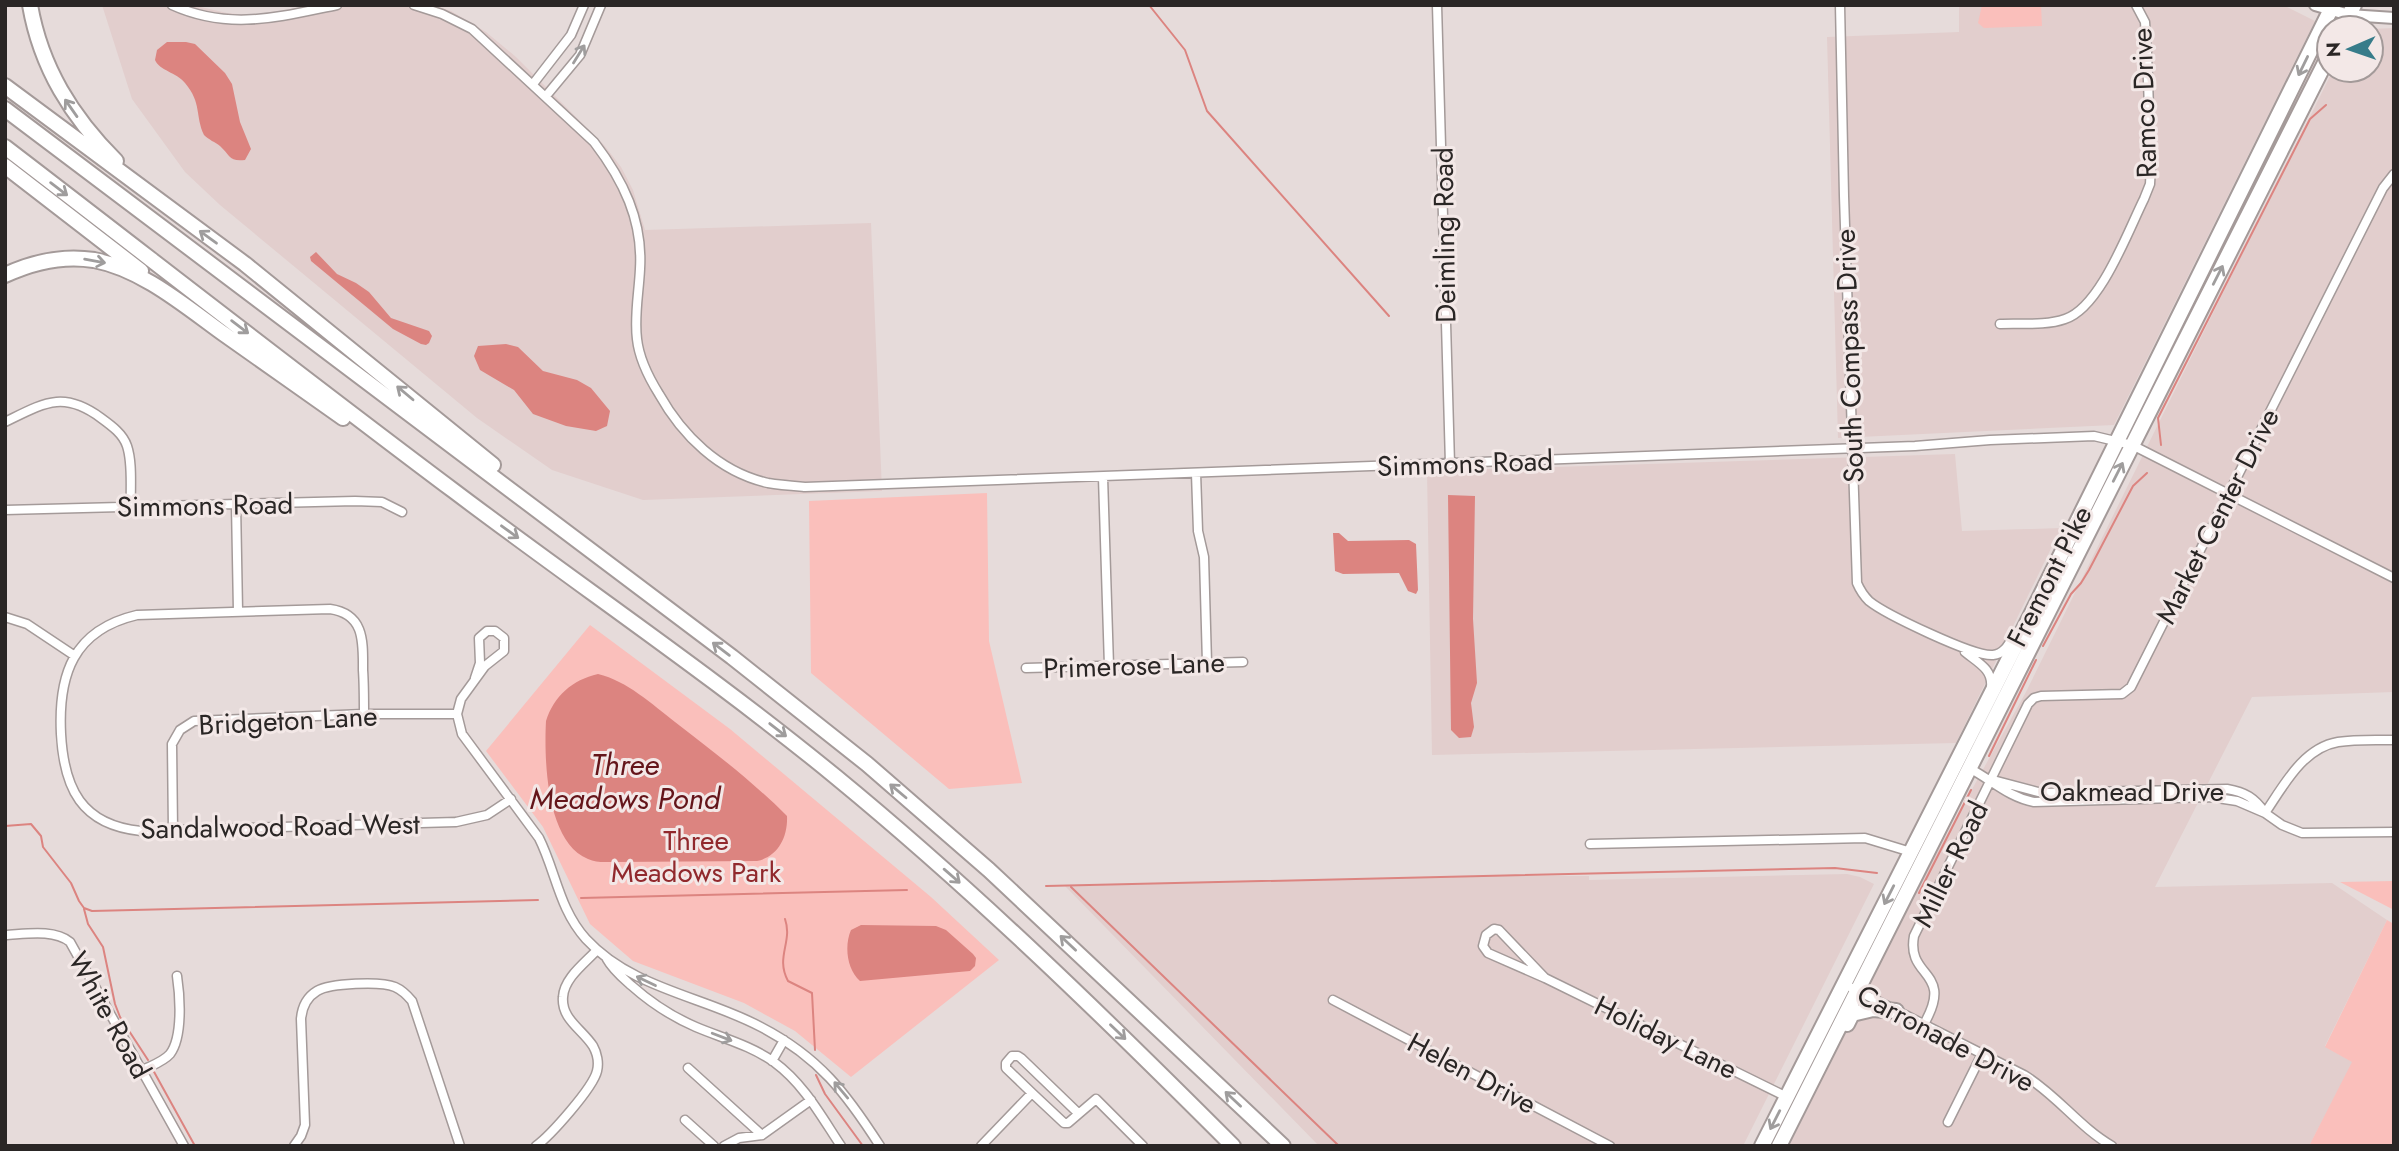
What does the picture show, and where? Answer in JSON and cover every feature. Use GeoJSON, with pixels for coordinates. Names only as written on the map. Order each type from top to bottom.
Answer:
{"type":"FeatureCollection","features":[{"type":"Feature","properties":{"kind":"highway"},"geometry":{"type":"LineString","coordinates":[[30,5],[33,26],[45,63],[66,102],[92,136],[150,194]]}},
{"type":"Feature","properties":{"kind":"highway","name":"Fremont Pike"},"geometry":{"type":"LineString","coordinates":[[1762,1146],[1787,1097],[1930,847],[1933,825],[1954,780],[2124,443],[2202,270],[2332,8]]}},
{"type":"Feature","properties":{"kind":"highway","name":"Fremont Pike"},"geometry":{"type":"LineString","coordinates":[[1779,1146],[1820,1062],[1850,987],[1911,852],[1966,758],[1989,710],[1991,693],[2315,81]]}},
{"type":"Feature","properties":{"kind":"highway"},"geometry":{"type":"LineString","coordinates":[[5,86],[245,264],[542,506],[568,533]]}},
{"type":"Feature","properties":{"kind":"highway"},"geometry":{"type":"LineString","coordinates":[[5,109],[794,705],[927,815],[1059,934],[1283,1146]]}},
{"type":"Feature","properties":{"kind":"highway"},"geometry":{"type":"LineString","coordinates":[[5,147],[454,492],[784,734],[890,822],[1013,932],[1233,1146]]}},
{"type":"Feature","properties":{"kind":"highway"},"geometry":{"type":"LineString","coordinates":[[5,166],[209,323]]}},
{"type":"Feature","properties":{"kind":"highway"},"geometry":{"type":"LineString","coordinates":[[5,275],[30,265],[77,258],[108,263],[136,275],[209,323],[434,482],[454,492]]}},
{"type":"Feature","properties":{"kind":"highway"},"geometry":{"type":"LineString","coordinates":[[1820,1062],[1833,1050],[1852,1014],[1861,1010],[1896,1010]]}},
{"type":"Feature","properties":{"kind":"street"},"geometry":{"type":"LineString","coordinates":[[172,5],[214,19],[252,21],[337,5]]}},
{"type":"Feature","properties":{"kind":"street","name":"Simmons Road"},"geometry":{"type":"LineString","coordinates":[[414,5],[442,14],[472,29],[594,142],[626,192],[639,227],[641,245],[637,340],[645,366],[671,416],[694,442],[738,472],[766,482],[805,487],[1103,477],[1852,448],[2050,437],[2098,436],[2124,443]]}},
{"type":"Feature","properties":{"kind":"street"},"geometry":{"type":"LineString","coordinates":[[533,85],[571,35],[584,5]]}},
{"type":"Feature","properties":{"kind":"street"},"geometry":{"type":"LineString","coordinates":[[546,96],[580,55],[601,5]]}},
{"type":"Feature","properties":{"kind":"street","name":"Deimling Road"},"geometry":{"type":"LineString","coordinates":[[1437,5],[1450,464]]}},
{"type":"Feature","properties":{"kind":"street","name":"South Compass Drive"},"geometry":{"type":"LineString","coordinates":[[1840,5],[1855,566],[1859,588],[1876,606],[1960,648],[1980,654],[2000,653],[2008,645],[2019,624],[2031,615]]}},
{"type":"Feature","properties":{"kind":"street","name":"Ramco Drive"},"geometry":{"type":"LineString","coordinates":[[2000,324],[2057,321],[2081,310],[2099,288],[2144,199],[2150,184],[2151,165],[2147,43],[2145,22],[2136,5]]}},
{"type":"Feature","properties":{"kind":"street"},"geometry":{"type":"LineString","coordinates":[[2315,5],[2369,18],[2394,18]]}},
{"type":"Feature","properties":{"kind":"street","name":"Market Center Drive"},"geometry":{"type":"LineString","coordinates":[[1992,780],[2023,713],[2034,698],[2122,694],[2131,687],[2383,188],[2394,174]]}},
{"type":"Feature","properties":{"kind":"street"},"geometry":{"type":"LineString","coordinates":[[5,422],[57,401],[74,402],[87,409],[112,426],[126,443],[129,454],[131,507]]}},
{"type":"Feature","properties":{"kind":"street"},"geometry":{"type":"LineString","coordinates":[[2124,443],[2394,578]]}},
{"type":"Feature","properties":{"kind":"street"},"geometry":{"type":"LineString","coordinates":[[1196,473],[1198,531],[1204,558],[1207,663]]}},
{"type":"Feature","properties":{"kind":"street"},"geometry":{"type":"LineString","coordinates":[[1103,477],[1109,666]]}},
{"type":"Feature","properties":{"kind":"street","name":"Simmons Road"},"geometry":{"type":"LineString","coordinates":[[5,510],[382,502],[402,512]]}},
{"type":"Feature","properties":{"kind":"street"},"geometry":{"type":"LineString","coordinates":[[236,505],[238,611]]}},
{"type":"Feature","properties":{"kind":"street"},"geometry":{"type":"LineString","coordinates":[[5,617],[36,629],[75,656],[98,631],[127,618],[152,613],[330,609],[340,611],[350,616],[357,624],[362,639],[364,714]]}},
{"type":"Feature","properties":{"kind":"street"},"geometry":{"type":"LineString","coordinates":[[475,678],[480,658],[479,638],[487,631],[495,631],[505,638],[504,651],[487,663],[461,698],[457,714],[462,734],[531,825],[545,850],[557,890],[570,919],[607,959],[647,982],[735,1016],[784,1040],[831,1077],[855,1107],[880,1146]]}},
{"type":"Feature","properties":{"kind":"street","name":"South Compass Drive"},"geometry":{"type":"LineString","coordinates":[[1960,648],[1988,671],[1992,682],[1991,693]]}},
{"type":"Feature","properties":{"kind":"street","name":"Sandalwood Road West"},"geometry":{"type":"LineString","coordinates":[[75,656],[61,692],[67,778],[77,797],[92,813],[110,824],[130,830],[173,830],[456,822],[486,815],[511,799]]}},
{"type":"Feature","properties":{"kind":"street","name":"Primerose Lane"},"geometry":{"type":"LineString","coordinates":[[1026,668],[1243,662]]}},
{"type":"Feature","properties":{"kind":"street","name":"Bridgeton Lane"},"geometry":{"type":"LineString","coordinates":[[173,830],[172,750],[177,734],[189,723],[200,719],[457,714]]}},
{"type":"Feature","properties":{"kind":"street"},"geometry":{"type":"LineString","coordinates":[[2265,813],[2291,776],[2315,750],[2346,741],[2394,740]]}},
{"type":"Feature","properties":{"kind":"street","name":"Oakmead Drive"},"geometry":{"type":"LineString","coordinates":[[1962,765],[1992,780],[2042,793],[2227,789],[2258,801],[2265,813],[2282,825],[2302,833],[2394,832]]}},
{"type":"Feature","properties":{"kind":"street","name":"Miller Road"},"geometry":{"type":"LineString","coordinates":[[1924,1024],[1936,995],[1931,980],[1915,958],[1914,936],[1992,780]]}},
{"type":"Feature","properties":{"kind":"street"},"geometry":{"type":"LineString","coordinates":[[1590,844],[1866,838],[1911,852]]}},
{"type":"Feature","properties":{"kind":"street","name":"Holiday Lane"},"geometry":{"type":"LineString","coordinates":[[1545,978],[1499,930],[1494,929],[1486,935],[1483,946],[1488,953],[1545,978],[1787,1097]]}},
{"type":"Feature","properties":{"kind":"street","name":"White Road"},"geometry":{"type":"LineString","coordinates":[[5,935],[48,934],[64,937],[70,942],[184,1146]]}},
{"type":"Feature","properties":{"kind":"street"},"geometry":{"type":"LineString","coordinates":[[536,1146],[596,1076],[598,1059],[594,1049],[566,1014],[562,998],[568,981],[597,950]]}},
{"type":"Feature","properties":{"kind":"street"},"geometry":{"type":"LineString","coordinates":[[607,959],[614,970],[663,1010],[696,1027],[741,1044],[772,1061],[797,1082],[841,1146]]}},
{"type":"Feature","properties":{"kind":"street"},"geometry":{"type":"LineString","coordinates":[[141,1071],[166,1057],[174,1046],[180,1002],[177,976]]}},
{"type":"Feature","properties":{"kind":"street"},"geometry":{"type":"LineString","coordinates":[[294,1146],[301,1136],[305,1119],[301,1019],[305,1004],[315,992],[325,987],[388,985],[397,988],[412,1001],[460,1146]]}},
{"type":"Feature","properties":{"kind":"street","name":"Carronade Drive"},"geometry":{"type":"LineString","coordinates":[[1850,987],[2037,1083],[2091,1132],[2112,1146]]}},
{"type":"Feature","properties":{"kind":"street","name":"Helen Drive"},"geometry":{"type":"LineString","coordinates":[[1334,1000],[1610,1146]]}},
{"type":"Feature","properties":{"kind":"street"},"geometry":{"type":"LineString","coordinates":[[772,1061],[784,1040]]}},
{"type":"Feature","properties":{"kind":"street"},"geometry":{"type":"LineString","coordinates":[[1948,1122],[1982,1054]]}},
{"type":"Feature","properties":{"kind":"street"},"geometry":{"type":"LineString","coordinates":[[1078,1113],[1021,1058],[1012,1056],[1006,1063],[1006,1068],[1064,1123],[1068,1123],[1096,1098],[1143,1146]]}},
{"type":"Feature","properties":{"kind":"street"},"geometry":{"type":"LineString","coordinates":[[688,1068],[762,1135]]}},
{"type":"Feature","properties":{"kind":"street"},"geometry":{"type":"LineString","coordinates":[[981,1146],[1031,1093]]}},
{"type":"Feature","properties":{"kind":"street"},"geometry":{"type":"LineString","coordinates":[[724,1146],[739,1138],[762,1135],[811,1100]]}},
{"type":"Feature","properties":{"kind":"street"},"geometry":{"type":"LineString","coordinates":[[685,1120],[714,1146]]}},
{"type":"Feature","properties":{"kind":"shaded area"},"geometry":{"type":"Polygon","coordinates":[[[102,5],[192,5],[227,13],[258,16],[310,5],[433,5],[451,11],[486,32],[516,57],[604,145],[621,167],[633,190],[645,230],[871,223],[882,491],[643,500],[552,470],[477,418],[220,205],[185,172],[132,99],[102,5]]]}},
{"type":"Feature","properties":{"kind":"shaded area"},"geometry":{"type":"Polygon","coordinates":[[[1959,5],[2283,5],[2315,21],[2114,425],[1838,438],[1827,37],[1959,32],[1959,5]]]}},
{"type":"Feature","properties":{"kind":"shaded area"},"geometry":{"type":"Polygon","coordinates":[[[2385,28],[2394,28],[2394,692],[2252,697],[2155,887],[2332,883],[2387,920],[2325,1046],[2353,1062],[2309,1146],[1789,1146],[1910,901],[2026,692],[2326,84],[2385,84],[2385,28]]]}},
{"type":"Feature","properties":{"kind":"shaded area"},"geometry":{"type":"Polygon","coordinates":[[[1955,454],[1962,531],[2061,528],[1956,743],[1432,755],[1427,471],[1955,454]]]}},
{"type":"Feature","properties":{"kind":"shaded area"},"geometry":{"type":"Polygon","coordinates":[[[1847,874],[1874,884],[1743,1146],[1319,1146],[1065,886],[1491,876],[1589,876],[1589,880],[1847,874]]]}},
{"type":"Feature","properties":{"kind":"green space"},"geometry":{"type":"Polygon","coordinates":[[[1982,5],[2041,5],[2042,26],[1984,28],[1978,23],[1982,5]]]}},
{"type":"Feature","properties":{"kind":"green space"},"geometry":{"type":"Polygon","coordinates":[[[987,493],[989,641],[1022,783],[949,789],[811,673],[809,501],[987,493]]]}},
{"type":"Feature","properties":{"kind":"green space","name":"Three Meadows Park"},"geometry":{"type":"Polygon","coordinates":[[[590,625],[730,729],[931,897],[999,960],[851,1077],[795,1031],[744,1003],[633,961],[590,924],[543,827],[486,751],[590,625]]]}},
{"type":"Feature","properties":{"kind":"green space"},"geometry":{"type":"Polygon","coordinates":[[[2394,881],[2394,910],[2340,882],[2394,881]]]}},
{"type":"Feature","properties":{"kind":"green space"},"geometry":{"type":"Polygon","coordinates":[[[2387,920],[2394,924],[2394,1146],[2309,1146],[2352,1062],[2325,1047],[2387,920]]]}},
{"type":"Feature","properties":{"kind":"water"},"geometry":{"type":"Polygon","coordinates":[[[167,42],[195,44],[225,73],[232,84],[240,122],[251,149],[245,160],[233,159],[204,135],[190,90],[181,79],[157,64],[157,50],[167,42]]]}},
{"type":"Feature","properties":{"kind":"water"},"geometry":{"type":"Polygon","coordinates":[[[316,252],[337,274],[369,292],[391,318],[429,331],[432,336],[429,343],[421,344],[393,329],[311,261],[310,257],[316,252]]]}},
{"type":"Feature","properties":{"kind":"water"},"geometry":{"type":"Polygon","coordinates":[[[506,344],[518,347],[543,371],[577,380],[591,388],[610,411],[607,426],[596,431],[566,426],[533,414],[514,390],[480,370],[474,356],[478,346],[506,344]]]}},
{"type":"Feature","properties":{"kind":"water"},"geometry":{"type":"Polygon","coordinates":[[[1448,495],[1475,496],[1473,619],[1477,683],[1471,703],[1474,727],[1471,737],[1459,738],[1451,730],[1448,495]]]}},
{"type":"Feature","properties":{"kind":"water"},"geometry":{"type":"Polygon","coordinates":[[[1333,533],[1339,533],[1348,541],[1409,540],[1416,544],[1416,594],[1408,591],[1399,573],[1343,574],[1335,571],[1333,533]]]}},
{"type":"Feature","properties":{"kind":"water","name":"Three Meadows Pond"},"geometry":{"type":"Polygon","coordinates":[[[598,674],[619,682],[648,701],[733,767],[787,816],[786,831],[776,851],[757,861],[597,862],[574,850],[563,836],[550,798],[546,721],[549,712],[565,690],[580,680],[598,674]]]}},
{"type":"Feature","properties":{"kind":"water"},"geometry":{"type":"Polygon","coordinates":[[[861,925],[936,926],[946,930],[973,954],[976,958],[975,966],[970,971],[860,981],[852,971],[847,950],[851,930],[861,925]]]}},
{"type":"Feature","properties":{"kind":"waterway"},"geometry":{"type":"LineString","coordinates":[[1149,5],[1185,50],[1207,111],[1389,316]]}},
{"type":"Feature","properties":{"kind":"waterway"},"geometry":{"type":"LineString","coordinates":[[2161,445],[2158,418],[2310,119],[2326,105]]}},
{"type":"Feature","properties":{"kind":"waterway"},"geometry":{"type":"LineString","coordinates":[[2043,646],[2071,594],[2089,570],[2133,486],[2147,473]]}},
{"type":"Feature","properties":{"kind":"waterway"},"geometry":{"type":"LineString","coordinates":[[1989,756],[2036,660]]}},
{"type":"Feature","properties":{"kind":"waterway"},"geometry":{"type":"LineString","coordinates":[[1919,893],[1971,790]]}},
{"type":"Feature","properties":{"kind":"waterway"},"geometry":{"type":"LineString","coordinates":[[5,826],[31,824],[41,836],[43,847],[71,883],[79,901],[84,908],[92,911],[538,900]]}},
{"type":"Feature","properties":{"kind":"waterway"},"geometry":{"type":"LineString","coordinates":[[1046,886],[1835,868],[1877,873]]}},
{"type":"Feature","properties":{"kind":"waterway"},"geometry":{"type":"LineString","coordinates":[[1071,887],[1339,1146]]}},
{"type":"Feature","properties":{"kind":"waterway"},"geometry":{"type":"LineString","coordinates":[[581,898],[907,890]]}},
{"type":"Feature","properties":{"kind":"waterway"},"geometry":{"type":"LineString","coordinates":[[84,909],[88,924],[103,947],[120,1017],[148,1060]]}},
{"type":"Feature","properties":{"kind":"waterway"},"geometry":{"type":"LineString","coordinates":[[785,919],[787,935],[783,957],[784,972],[788,981],[812,993],[815,1050]]}},
{"type":"Feature","properties":{"kind":"waterway"},"geometry":{"type":"LineString","coordinates":[[153,1070],[195,1146]]}},
{"type":"Feature","properties":{"kind":"waterway"},"geometry":{"type":"LineString","coordinates":[[816,1075],[825,1094],[863,1146]]}}]}
